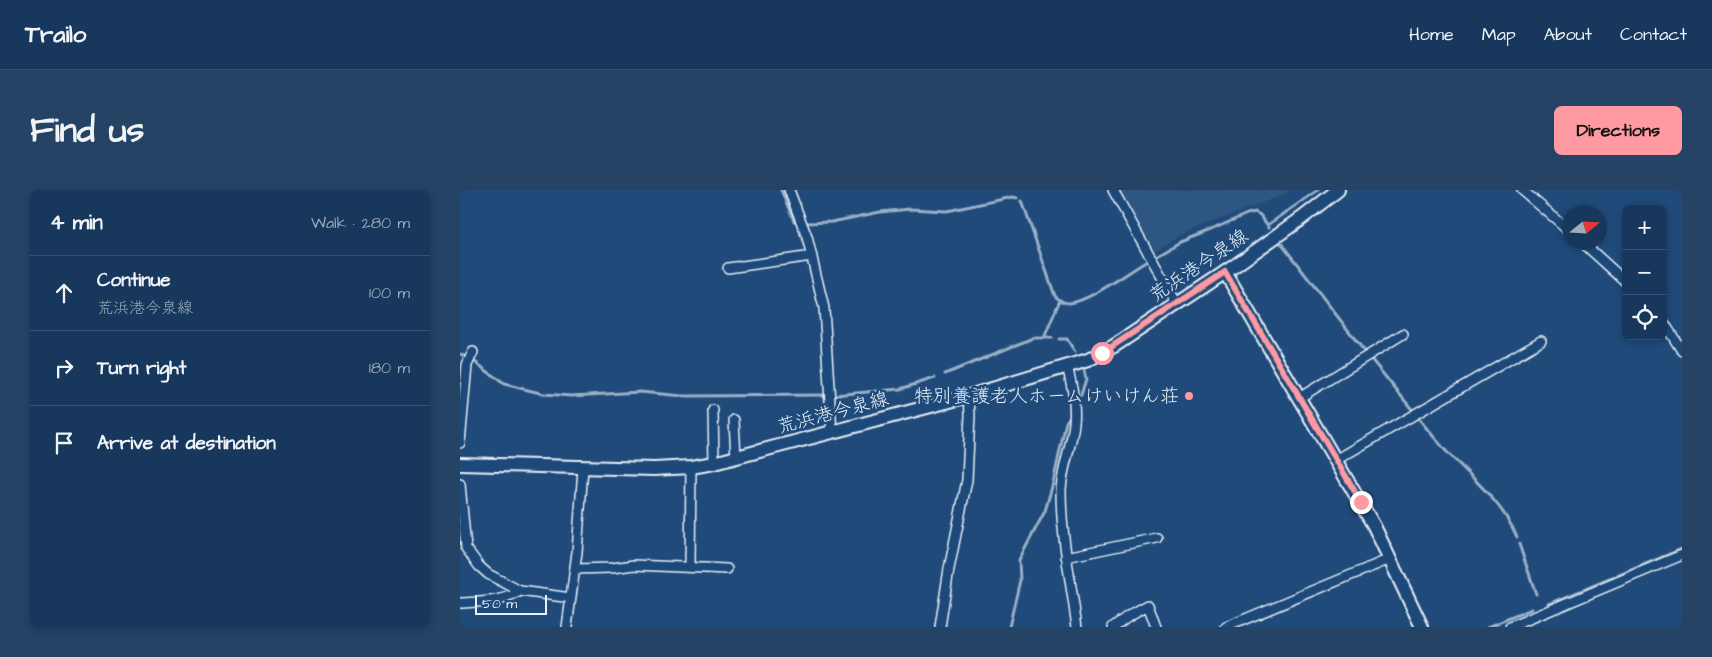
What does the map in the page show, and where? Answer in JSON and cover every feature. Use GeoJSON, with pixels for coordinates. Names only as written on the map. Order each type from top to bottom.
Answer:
{"type":"FeatureCollection","features":[{"type":"Feature","properties":{"kind":"main road","name":"荒浜港今泉線"},"geometry":{"type":"LineString","coordinates":[[460,464],[654,469],[691,467],[736,458],[832,433],[969,396],[1088,360],[1102,353],[1225,272],[1302,218],[1338,190]]}},
{"type":"Feature","properties":{"kind":"main road"},"geometry":{"type":"LineString","coordinates":[[1225,272],[1374,526],[1422,627]]}},
{"type":"Feature","properties":{"kind":"street"},"geometry":{"type":"LineString","coordinates":[[789,190],[800,216],[812,256],[824,308],[832,433]]}},
{"type":"Feature","properties":{"kind":"street"},"geometry":{"type":"LineString","coordinates":[[1113,190],[1177,304]]}},
{"type":"Feature","properties":{"kind":"street"},"geometry":{"type":"LineString","coordinates":[[1522,190],[1562,224]]}},
{"type":"Feature","properties":{"kind":"street"},"geometry":{"type":"LineString","coordinates":[[1591,250],[1622,278]]}},
{"type":"Feature","properties":{"kind":"street"},"geometry":{"type":"LineString","coordinates":[[728,268],[812,256]]}},
{"type":"Feature","properties":{"kind":"street"},"geometry":{"type":"LineString","coordinates":[[1667,327],[1682,351]]}},
{"type":"Feature","properties":{"kind":"street"},"geometry":{"type":"LineString","coordinates":[[1299,398],[1403,334]]}},
{"type":"Feature","properties":{"kind":"street"},"geometry":{"type":"LineString","coordinates":[[1336,460],[1541,341]]}},
{"type":"Feature","properties":{"kind":"street"},"geometry":{"type":"LineString","coordinates":[[460,444],[467,365],[473,352]]}},
{"type":"Feature","properties":{"kind":"street"},"geometry":{"type":"LineString","coordinates":[[1067,366],[1075,400],[1074,424],[1063,470],[1061,488],[1062,515],[1066,557],[1077,627]]}},
{"type":"Feature","properties":{"kind":"street"},"geometry":{"type":"LineString","coordinates":[[940,627],[949,569],[967,480],[969,396]]}},
{"type":"Feature","properties":{"kind":"street"},"geometry":{"type":"LineString","coordinates":[[713,410],[714,463]]}},
{"type":"Feature","properties":{"kind":"street"},"geometry":{"type":"LineString","coordinates":[[734,420],[736,458]]}},
{"type":"Feature","properties":{"kind":"street"},"geometry":{"type":"LineString","coordinates":[[690,567],[691,467]]}},
{"type":"Feature","properties":{"kind":"street"},"geometry":{"type":"LineString","coordinates":[[567,627],[575,569],[583,468]]}},
{"type":"Feature","properties":{"kind":"street"},"geometry":{"type":"LineString","coordinates":[[460,484],[466,548],[479,566],[488,574],[520,591],[571,598]]}},
{"type":"Feature","properties":{"kind":"street"},"geometry":{"type":"LineString","coordinates":[[1066,557],[1156,538]]}},
{"type":"Feature","properties":{"kind":"street"},"geometry":{"type":"LineString","coordinates":[[1510,627],[1682,555]]}},
{"type":"Feature","properties":{"kind":"street"},"geometry":{"type":"LineString","coordinates":[[1226,627],[1390,559]]}},
{"type":"Feature","properties":{"kind":"street"},"geometry":{"type":"LineString","coordinates":[[575,569],[634,565],[727,569]]}},
{"type":"Feature","properties":{"kind":"street"},"geometry":{"type":"LineString","coordinates":[[460,603],[485,601],[514,595],[520,591]]}},
{"type":"Feature","properties":{"kind":"street"},"geometry":{"type":"LineString","coordinates":[[1114,627],[1128,616],[1148,605],[1156,627]]}},
{"type":"Feature","properties":{"kind":"shaded area"},"geometry":{"type":"Polygon","coordinates":[[[1119,190],[1288,190],[1285,194],[1179,235],[1155,251],[1119,190]]]}},
{"type":"Feature","properties":{"kind":"waterway"},"geometry":{"type":"LineString","coordinates":[[781,190],[794,221],[798,223]]}},
{"type":"Feature","properties":{"kind":"waterway"},"geometry":{"type":"LineString","coordinates":[[1268,225],[1318,190]]}},
{"type":"Feature","properties":{"kind":"waterway"},"geometry":{"type":"LineString","coordinates":[[806,223],[832,222],[880,212],[910,209],[947,211],[1013,197],[1017,198]]}},
{"type":"Feature","properties":{"kind":"waterway"},"geometry":{"type":"LineString","coordinates":[[1022,201],[1055,296],[1063,302],[1069,303],[1087,298],[1147,261]]}},
{"type":"Feature","properties":{"kind":"waterway"},"geometry":{"type":"LineString","coordinates":[[1156,256],[1180,242],[1247,214],[1255,212],[1260,215],[1269,227]]}},
{"type":"Feature","properties":{"kind":"waterway"},"geometry":{"type":"LineString","coordinates":[[1280,242],[1365,352]]}},
{"type":"Feature","properties":{"kind":"waterway"},"geometry":{"type":"LineString","coordinates":[[1044,338],[1060,300]]}},
{"type":"Feature","properties":{"kind":"waterway"},"geometry":{"type":"LineString","coordinates":[[945,374],[1033,338],[1052,338]]}},
{"type":"Feature","properties":{"kind":"waterway"},"geometry":{"type":"LineString","coordinates":[[1059,339],[1067,339],[1075,352]]}},
{"type":"Feature","properties":{"kind":"waterway"},"geometry":{"type":"LineString","coordinates":[[460,354],[466,357]]}},
{"type":"Feature","properties":{"kind":"waterway"},"geometry":{"type":"LineString","coordinates":[[1371,359],[1414,412]]}},
{"type":"Feature","properties":{"kind":"waterway"},"geometry":{"type":"LineString","coordinates":[[475,362],[504,384],[544,394],[571,396],[640,392],[683,396],[825,395]]}},
{"type":"Feature","properties":{"kind":"waterway"},"geometry":{"type":"LineString","coordinates":[[1081,395],[1086,379],[1084,370]]}},
{"type":"Feature","properties":{"kind":"waterway"},"geometry":{"type":"LineString","coordinates":[[834,395],[900,389],[935,378]]}},
{"type":"Feature","properties":{"kind":"waterway"},"geometry":{"type":"LineString","coordinates":[[1009,627],[1020,580],[1019,560],[1045,511],[1066,422],[1070,416]]}},
{"type":"Feature","properties":{"kind":"waterway"},"geometry":{"type":"LineString","coordinates":[[1419,419],[1446,451],[1495,502],[1511,524],[1517,537]]}},
{"type":"Feature","properties":{"kind":"waterway"},"geometry":{"type":"LineString","coordinates":[[1519,544],[1536,594]]}},
{"type":"Feature","properties":{"kind":"waterway"},"geometry":{"type":"LineString","coordinates":[[1549,604],[1682,549]]}},
{"type":"Feature","properties":{"kind":"waterway"},"geometry":{"type":"LineString","coordinates":[[1488,627],[1532,609]]}},
{"type":"Feature","properties":{"kind":"place","name":"特別養護老人ホームけいけん荘"},"geometry":{"type":"Point","coordinates":[1189,396]}},
{"type":"Feature","properties":{"kind":"route"},"geometry":{"type":"LineString","coordinates":[[1102,353],[1225,272],[1361,502]]}}]}
